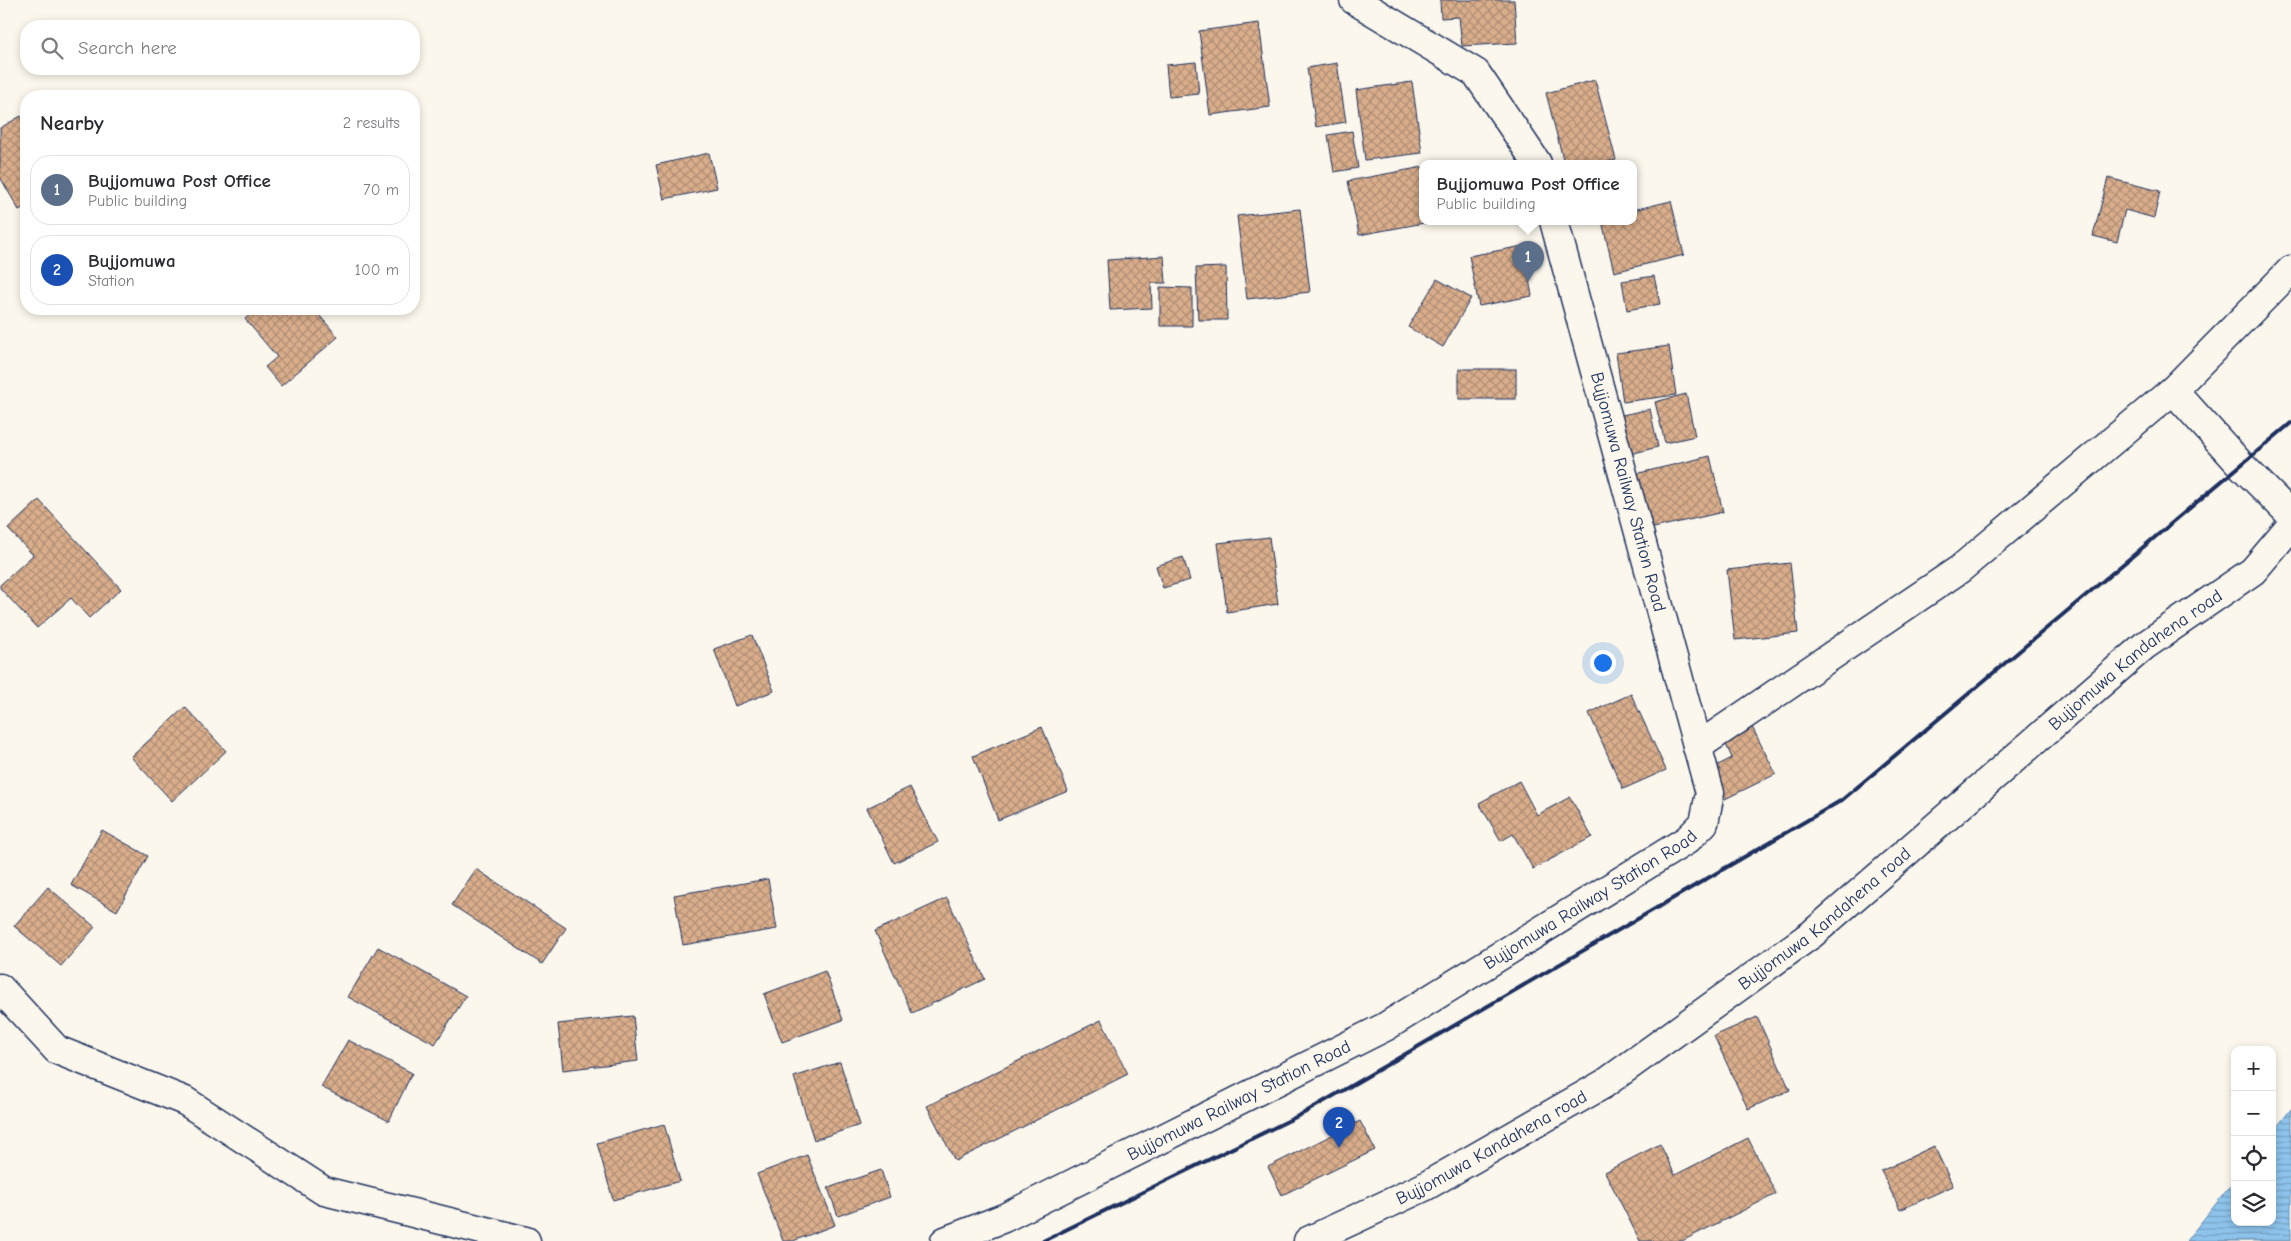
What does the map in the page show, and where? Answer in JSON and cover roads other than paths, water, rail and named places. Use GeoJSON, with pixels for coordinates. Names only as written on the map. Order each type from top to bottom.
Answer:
{"type":"FeatureCollection","features":[{"type":"Feature","properties":{"kind":"street"},"geometry":{"type":"LineString","coordinates":[[1354,0],[1476,73],[1535,160]]}},
{"type":"Feature","properties":{"kind":"street","name":"Bujjomuwa Railway Station Road"},"geometry":{"type":"LineString","coordinates":[[945,1241],[1004,1218],[1385,1027],[1687,840],[1704,823],[1710,793],[1555,225]]}},
{"type":"Feature","properties":{"kind":"street"},"geometry":{"type":"LineString","coordinates":[[1697,747],[1960,569],[2174,390],[2291,270]]}},
{"type":"Feature","properties":{"kind":"street"},"geometry":{"type":"LineString","coordinates":[[2174,390],[2241,465],[2291,515]]}},
{"type":"Feature","properties":{"kind":"street","name":"Bujjomuwa Kandahena road"},"geometry":{"type":"LineString","coordinates":[[1308,1241],[1424,1187],[1604,1084],[1804,940],[2144,646],[2253,571],[2291,526]]}},
{"type":"Feature","properties":{"kind":"street"},"geometry":{"type":"LineString","coordinates":[[0,988],[57,1050],[185,1101],[324,1191],[526,1241]]}},
{"type":"Feature","properties":{"kind":"water"},"geometry":{"type":"Polygon","coordinates":[[[2291,1109],[2291,1241],[2186,1241],[2231,1185],[2231,1226],[2276,1226],[2276,1128],[2291,1109]]]}},
{"type":"Feature","properties":{"kind":"railway"},"geometry":{"type":"LineString","coordinates":[[1043,1241],[1304,1113],[1842,800],[2291,423]]}},
{"type":"Feature","properties":{"kind":"place","name":"Bujjomuwa Post Office"},"geometry":{"type":"Point","coordinates":[1528,282]}},
{"type":"Feature","properties":{"kind":"place","name":"Bujjomuwa"},"geometry":{"type":"Point","coordinates":[1339,1148]}}]}
